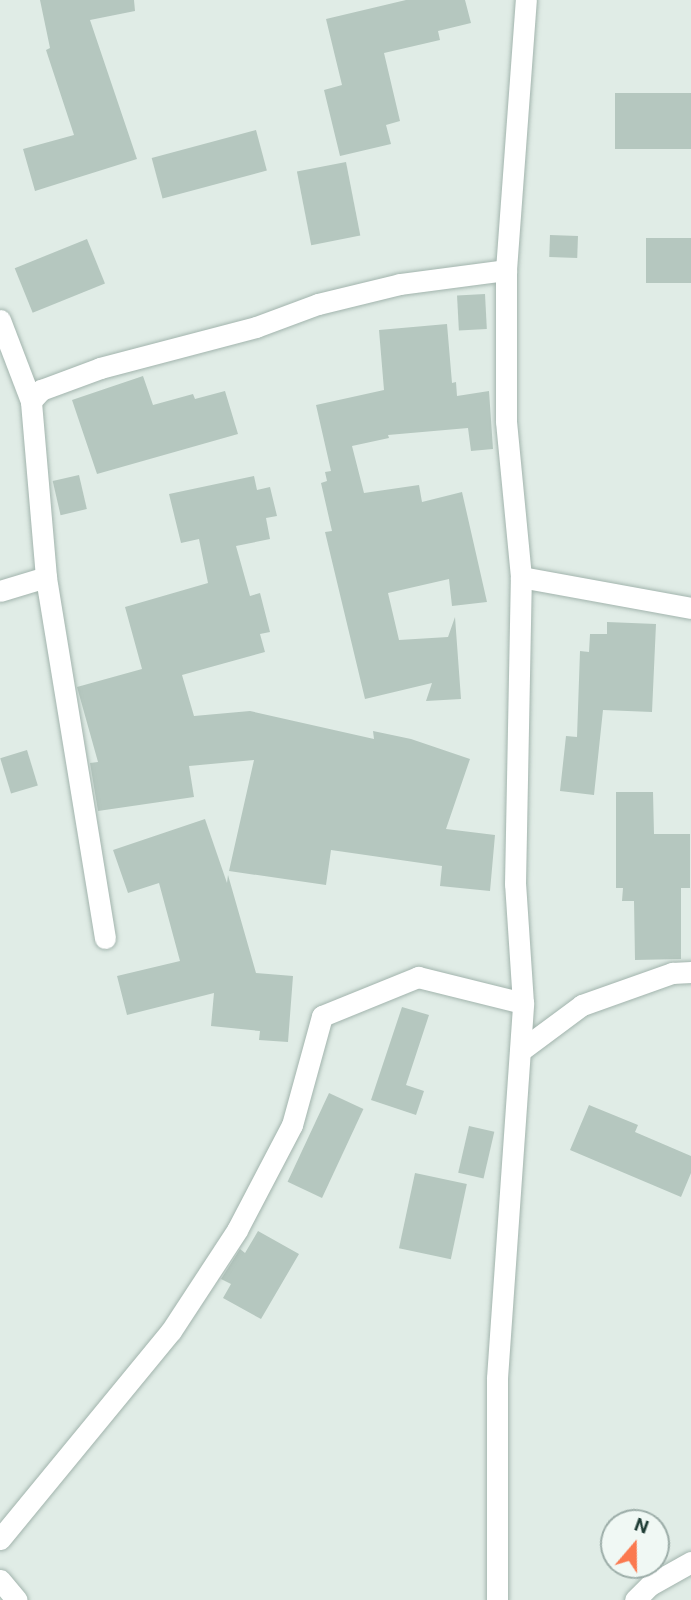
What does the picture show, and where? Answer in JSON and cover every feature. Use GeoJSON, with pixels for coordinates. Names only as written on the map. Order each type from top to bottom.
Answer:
{"type":"FeatureCollection","features":[{"type":"Feature","properties":{"kind":"street"},"geometry":{"type":"LineString","coordinates":[[497,1600],[497,1378],[523,1003],[514,884],[521,577],[506,421],[506,270],[526,0]]}},
{"type":"Feature","properties":{"kind":"street"},"geometry":{"type":"LineString","coordinates":[[31,401],[41,390],[100,368],[256,327],[318,304],[400,284],[506,270]]}},
{"type":"Feature","properties":{"kind":"street"},"geometry":{"type":"LineString","coordinates":[[0,320],[31,401],[46,577],[105,938]]}},
{"type":"Feature","properties":{"kind":"street"},"geometry":{"type":"LineString","coordinates":[[0,592],[46,577]]}},
{"type":"Feature","properties":{"kind":"street"},"geometry":{"type":"LineString","coordinates":[[521,577],[691,608]]}},
{"type":"Feature","properties":{"kind":"street"},"geometry":{"type":"LineString","coordinates":[[520,1051],[582,1005],[672,973],[691,972]]}},
{"type":"Feature","properties":{"kind":"street"},"geometry":{"type":"LineString","coordinates":[[0,1539],[171,1331],[237,1230],[292,1125],[322,1016],[418,977],[523,1003]]}},
{"type":"Feature","properties":{"kind":"street"},"geometry":{"type":"LineString","coordinates":[[635,1600],[650,1586],[691,1562]]}},
{"type":"Feature","properties":{"kind":"street"},"geometry":{"type":"LineString","coordinates":[[0,1580],[17,1600]]}},
{"type":"Feature","properties":{"kind":"building"},"geometry":{"type":"Polygon","coordinates":[[[40,0],[134,0],[135,11],[90,20],[137,159],[35,191],[23,149],[74,135],[46,50],[50,48],[40,0]]]}},
{"type":"Feature","properties":{"kind":"building"},"geometry":{"type":"Polygon","coordinates":[[[406,0],[465,0],[471,23],[438,31],[440,40],[384,53],[400,121],[386,125],[391,144],[340,156],[324,90],[342,85],[326,19],[406,0]]]}},
{"type":"Feature","properties":{"kind":"building"},"geometry":{"type":"Polygon","coordinates":[[[615,93],[691,93],[691,149],[615,149],[615,93]]]}},
{"type":"Feature","properties":{"kind":"building"},"geometry":{"type":"Polygon","coordinates":[[[256,130],[267,171],[163,199],[152,158],[256,130]]]}},
{"type":"Feature","properties":{"kind":"building"},"geometry":{"type":"Polygon","coordinates":[[[346,162],[360,236],[311,245],[297,172],[346,162]]]}},
{"type":"Feature","properties":{"kind":"building"},"geometry":{"type":"Polygon","coordinates":[[[550,235],[578,236],[577,258],[549,257],[550,235]]]}},
{"type":"Feature","properties":{"kind":"building"},"geometry":{"type":"Polygon","coordinates":[[[646,238],[691,238],[691,283],[646,283],[646,238]]]}},
{"type":"Feature","properties":{"kind":"building"},"geometry":{"type":"Polygon","coordinates":[[[87,239],[105,284],[33,313],[15,268],[87,239]]]}},
{"type":"Feature","properties":{"kind":"building"},"geometry":{"type":"Polygon","coordinates":[[[485,294],[487,329],[459,330],[457,295],[485,294]]]}},
{"type":"Feature","properties":{"kind":"building"},"geometry":{"type":"Polygon","coordinates":[[[447,324],[452,383],[456,382],[457,396],[489,391],[493,449],[471,451],[468,428],[388,435],[389,438],[352,446],[364,493],[419,485],[422,502],[462,492],[487,602],[452,606],[449,579],[388,593],[399,640],[448,637],[455,617],[461,699],[426,701],[432,683],[365,699],[325,532],[332,531],[321,483],[327,481],[325,472],[331,471],[316,405],[384,390],[379,330],[447,324]]]}},
{"type":"Feature","properties":{"kind":"building"},"geometry":{"type":"Polygon","coordinates":[[[143,376],[153,405],[193,394],[195,399],[225,391],[238,434],[97,474],[72,400],[143,376]]]}},
{"type":"Feature","properties":{"kind":"building"},"geometry":{"type":"Polygon","coordinates":[[[79,475],[87,509],[61,515],[53,481],[79,475]]]}},
{"type":"Feature","properties":{"kind":"building"},"geometry":{"type":"Polygon","coordinates":[[[254,476],[257,490],[270,487],[277,516],[266,518],[270,539],[236,546],[250,596],[260,593],[270,632],[260,634],[265,652],[182,675],[194,716],[250,711],[374,739],[373,731],[411,739],[470,759],[446,829],[495,835],[490,891],[440,886],[442,866],[331,850],[326,885],[229,871],[254,760],[189,766],[194,797],[98,811],[90,763],[98,762],[77,687],[142,669],[125,607],[208,583],[199,539],[181,543],[169,494],[254,476]]]}},
{"type":"Feature","properties":{"kind":"building"},"geometry":{"type":"Polygon","coordinates":[[[607,622],[656,624],[652,712],[603,710],[594,795],[560,791],[566,736],[577,737],[580,651],[589,652],[590,634],[607,634],[607,622]]]}},
{"type":"Feature","properties":{"kind":"building"},"geometry":{"type":"Polygon","coordinates":[[[27,750],[38,785],[11,794],[0,758],[27,750]]]}},
{"type":"Feature","properties":{"kind":"building"},"geometry":{"type":"Polygon","coordinates":[[[616,792],[653,792],[654,834],[690,834],[690,888],[681,888],[681,959],[635,960],[634,901],[622,901],[623,888],[616,888],[616,792]]]}},
{"type":"Feature","properties":{"kind":"building"},"geometry":{"type":"Polygon","coordinates":[[[205,819],[227,883],[228,875],[256,973],[293,976],[288,1042],[259,1040],[260,1031],[211,1026],[214,993],[127,1015],[117,976],[180,961],[159,883],[128,893],[113,850],[205,819]]]}},
{"type":"Feature","properties":{"kind":"building"},"geometry":{"type":"Polygon","coordinates":[[[402,1007],[429,1015],[406,1085],[424,1091],[416,1115],[371,1100],[402,1007]]]}},
{"type":"Feature","properties":{"kind":"building"},"geometry":{"type":"Polygon","coordinates":[[[329,1093],[363,1109],[322,1198],[288,1182],[329,1093]]]}},
{"type":"Feature","properties":{"kind":"building"},"geometry":{"type":"Polygon","coordinates":[[[589,1105],[638,1125],[635,1132],[691,1156],[691,1173],[681,1197],[570,1150],[589,1105]]]}},
{"type":"Feature","properties":{"kind":"building"},"geometry":{"type":"Polygon","coordinates":[[[469,1126],[494,1132],[484,1179],[458,1173],[469,1126]]]}},
{"type":"Feature","properties":{"kind":"building"},"geometry":{"type":"Polygon","coordinates":[[[415,1173],[467,1184],[451,1259],[399,1248],[415,1173]]]}},
{"type":"Feature","properties":{"kind":"building"},"geometry":{"type":"Polygon","coordinates":[[[258,1231],[299,1254],[261,1319],[223,1298],[231,1284],[221,1279],[240,1249],[245,1253],[258,1231]]]}}]}
